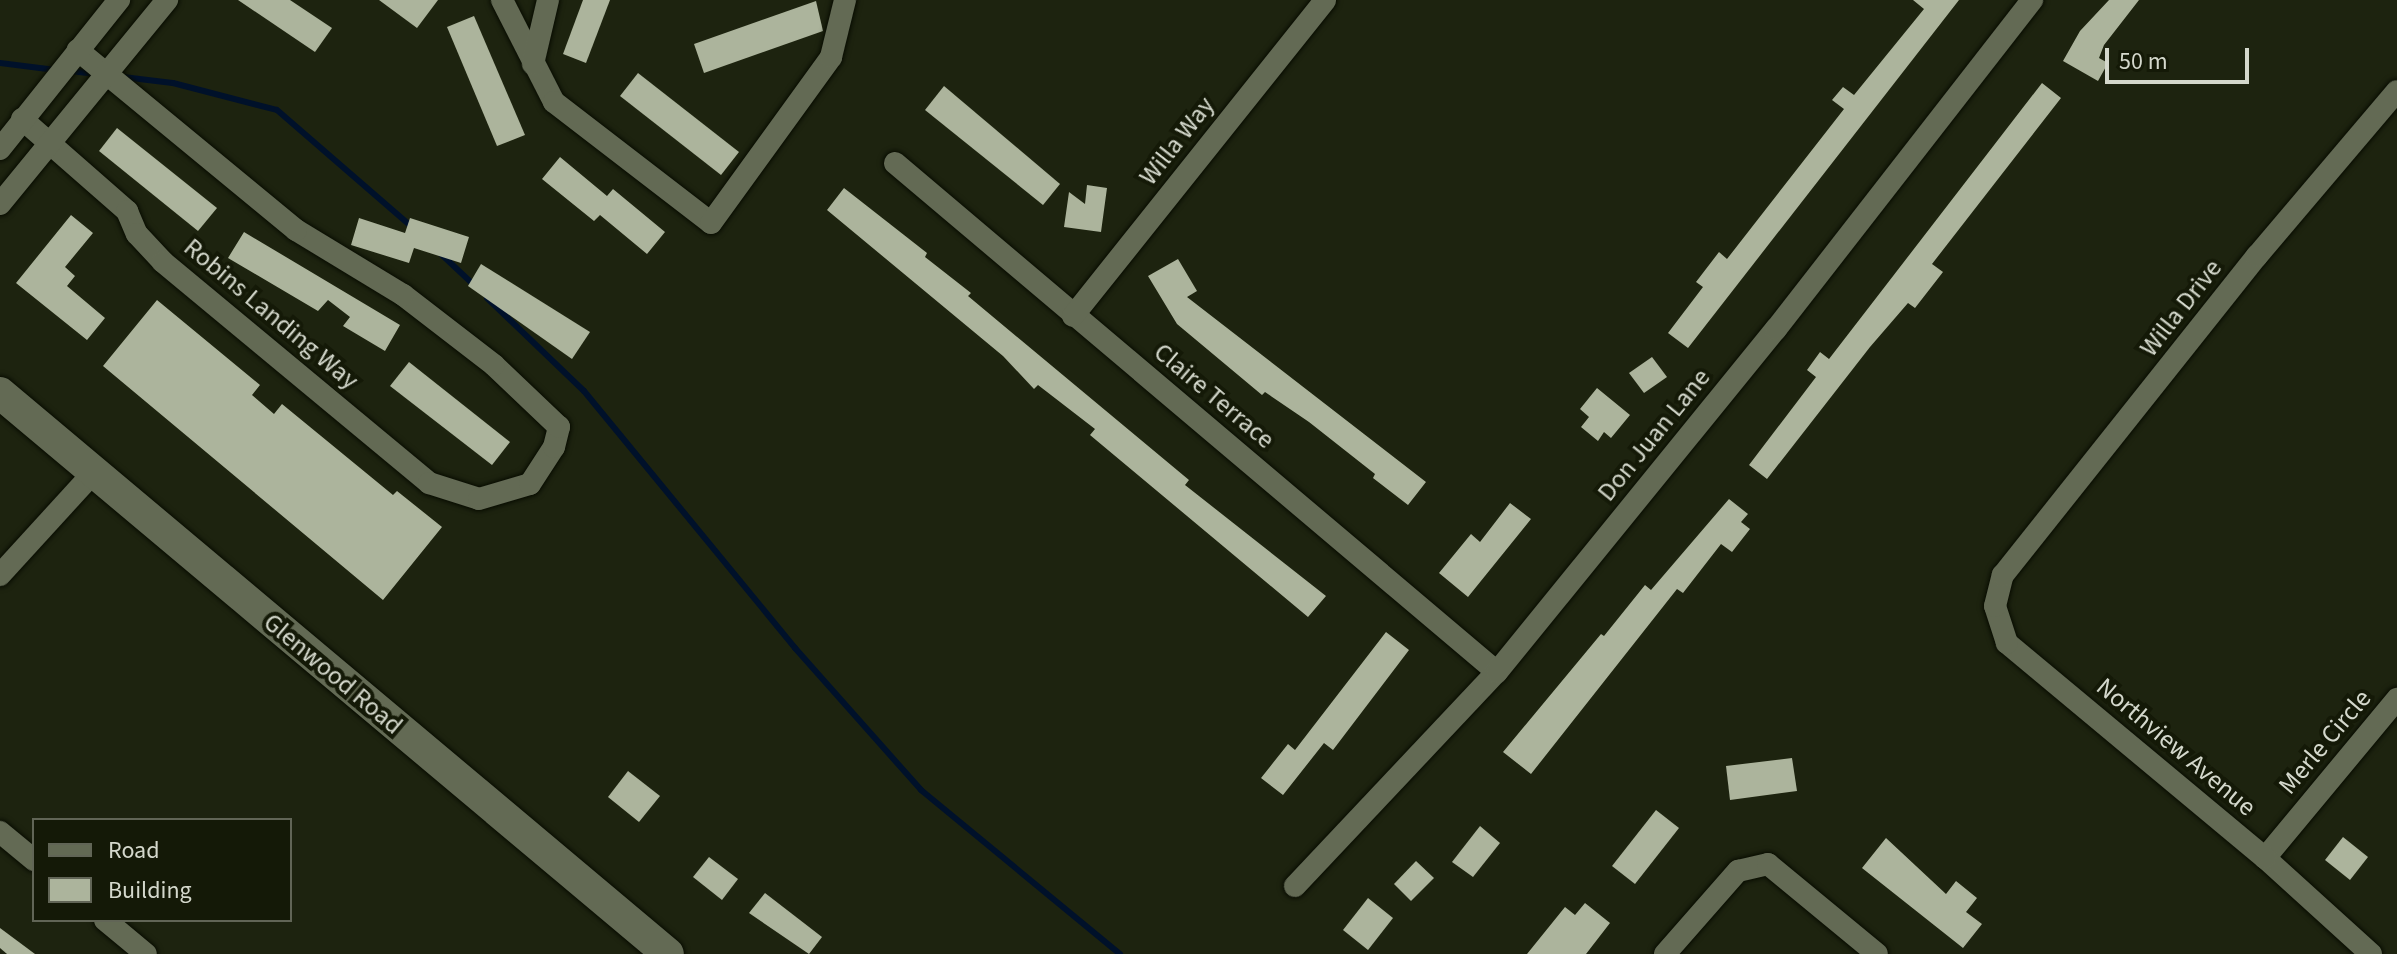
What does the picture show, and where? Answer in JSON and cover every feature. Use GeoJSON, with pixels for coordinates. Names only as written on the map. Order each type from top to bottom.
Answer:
{"type":"FeatureCollection","features":[{"type":"Feature","properties":{"kind":"main road","name":"Glenwood Road"},"geometry":{"type":"LineString","coordinates":[[0,393],[668,954]]}},
{"type":"Feature","properties":{"kind":"street"},"geometry":{"type":"LineString","coordinates":[[0,149],[119,0]]}},
{"type":"Feature","properties":{"kind":"street"},"geometry":{"type":"LineString","coordinates":[[0,204],[167,0]]}},
{"type":"Feature","properties":{"kind":"street"},"geometry":{"type":"LineString","coordinates":[[502,0],[554,102],[711,223],[831,57],[845,0]]}},
{"type":"Feature","properties":{"kind":"street"},"geometry":{"type":"LineString","coordinates":[[533,64],[548,0]]}},
{"type":"Feature","properties":{"kind":"street","name":"Willa Way"},"geometry":{"type":"LineString","coordinates":[[1073,316],[1325,0]]}},
{"type":"Feature","properties":{"kind":"street","name":"Don Juan Lane"},"geometry":{"type":"LineString","coordinates":[[1295,886],[1497,672],[1776,329],[2032,0]]}},
{"type":"Feature","properties":{"kind":"street"},"geometry":{"type":"LineString","coordinates":[[78,50],[109,71]]}},
{"type":"Feature","properties":{"kind":"street","name":"Robins Landing Way"},"geometry":{"type":"LineString","coordinates":[[22,119],[48,145],[127,211],[137,234],[163,262],[429,483],[479,499],[530,484],[554,447],[559,427],[494,365],[403,295],[261,202],[109,71]]}},
{"type":"Feature","properties":{"kind":"street","name":"Willa Drive"},"geometry":{"type":"LineString","coordinates":[[2013,562],[2257,256],[2397,91]]}},
{"type":"Feature","properties":{"kind":"street"},"geometry":{"type":"LineString","coordinates":[[2380,114],[2397,130]]}},
{"type":"Feature","properties":{"kind":"street","name":"Claire Terrace"},"geometry":{"type":"LineString","coordinates":[[895,163],[1497,672]]}},
{"type":"Feature","properties":{"kind":"street"},"geometry":{"type":"LineString","coordinates":[[0,575],[95,471]]}},
{"type":"Feature","properties":{"kind":"street","name":"Northview Avenue"},"geometry":{"type":"LineString","coordinates":[[2013,562],[2003,575],[1995,606],[2007,643],[2265,858],[2371,954]]}},
{"type":"Feature","properties":{"kind":"street","name":"Merle Circle"},"geometry":{"type":"LineString","coordinates":[[2265,858],[2397,699]]}},
{"type":"Feature","properties":{"kind":"street"},"geometry":{"type":"LineString","coordinates":[[0,832],[32,858]]}},
{"type":"Feature","properties":{"kind":"street"},"geometry":{"type":"LineString","coordinates":[[1665,954],[1738,871],[1768,864],[1877,954]]}},
{"type":"Feature","properties":{"kind":"street"},"geometry":{"type":"LineString","coordinates":[[107,922],[146,954]]}},
{"type":"Feature","properties":{"kind":"building"},"geometry":{"type":"Polygon","coordinates":[[[238,0],[290,0],[332,28],[315,52],[238,0]]]}},
{"type":"Feature","properties":{"kind":"building"},"geometry":{"type":"Polygon","coordinates":[[[379,0],[438,0],[417,28],[379,0]]]}},
{"type":"Feature","properties":{"kind":"building"},"geometry":{"type":"Polygon","coordinates":[[[583,0],[610,0],[586,63],[563,54],[583,0]]]}},
{"type":"Feature","properties":{"kind":"building"},"geometry":{"type":"Polygon","coordinates":[[[1913,0],[1959,0],[1688,348],[1668,333],[1703,287],[1696,282],[1719,252],[1727,259],[1844,109],[1832,100],[1843,87],[1854,95],[1924,9],[1913,0]]]}},
{"type":"Feature","properties":{"kind":"building"},"geometry":{"type":"Polygon","coordinates":[[[2109,0],[2139,0],[2104,45],[2099,58],[2108,63],[2098,81],[2063,61],[2080,31],[2109,0]]]}},
{"type":"Feature","properties":{"kind":"building"},"geometry":{"type":"Polygon","coordinates":[[[816,1],[823,31],[704,73],[694,44],[816,1]]]}},
{"type":"Feature","properties":{"kind":"building"},"geometry":{"type":"Polygon","coordinates":[[[474,16],[525,135],[497,146],[447,27],[474,16]]]}},
{"type":"Feature","properties":{"kind":"building"},"geometry":{"type":"Polygon","coordinates":[[[638,73],[739,152],[721,175],[620,96],[638,73]]]}},
{"type":"Feature","properties":{"kind":"building"},"geometry":{"type":"Polygon","coordinates":[[[2042,83],[2061,98],[1932,264],[1943,272],[1915,308],[1908,303],[1870,347],[1767,479],[1749,465],[1816,377],[1807,370],[1820,352],[1829,359],[2042,83]]]}},
{"type":"Feature","properties":{"kind":"building"},"geometry":{"type":"Polygon","coordinates":[[[944,86],[1060,184],[1043,205],[925,110],[944,86]]]}},
{"type":"Feature","properties":{"kind":"building"},"geometry":{"type":"Polygon","coordinates":[[[117,128],[217,208],[198,231],[99,151],[117,128]]]}},
{"type":"Feature","properties":{"kind":"building"},"geometry":{"type":"Polygon","coordinates":[[[560,157],[607,196],[613,189],[665,232],[647,254],[600,215],[594,221],[542,179],[560,157]]]}},
{"type":"Feature","properties":{"kind":"building"},"geometry":{"type":"Polygon","coordinates":[[[1087,185],[1107,188],[1101,232],[1064,227],[1069,192],[1085,204],[1087,185]]]}},
{"type":"Feature","properties":{"kind":"building"},"geometry":{"type":"Polygon","coordinates":[[[844,188],[927,253],[925,257],[971,293],[968,296],[1189,480],[1185,485],[1326,596],[1308,617],[1090,435],[1095,429],[1038,385],[1034,389],[1003,356],[827,210],[844,188]]]}},
{"type":"Feature","properties":{"kind":"building"},"geometry":{"type":"Polygon","coordinates":[[[71,215],[93,233],[65,267],[75,276],[67,286],[105,318],[87,340],[16,283],[71,215]]]}},
{"type":"Feature","properties":{"kind":"building"},"geometry":{"type":"Polygon","coordinates":[[[359,218],[405,233],[410,218],[469,237],[461,263],[414,248],[409,263],[351,245],[359,218]]]}},
{"type":"Feature","properties":{"kind":"building"},"geometry":{"type":"Polygon","coordinates":[[[244,232],[400,325],[385,351],[343,326],[350,317],[328,300],[318,311],[228,258],[244,232]]]}},
{"type":"Feature","properties":{"kind":"building"},"geometry":{"type":"Polygon","coordinates":[[[1178,259],[1197,291],[1187,297],[1426,482],[1408,505],[1373,478],[1375,474],[1309,422],[1265,392],[1262,395],[1177,324],[1148,276],[1178,259]]]}},
{"type":"Feature","properties":{"kind":"building"},"geometry":{"type":"Polygon","coordinates":[[[481,264],[590,332],[572,359],[468,286],[481,264]]]}},
{"type":"Feature","properties":{"kind":"building"},"geometry":{"type":"Polygon","coordinates":[[[157,300],[260,385],[252,395],[274,414],[282,404],[393,495],[397,491],[442,527],[383,600],[103,366],[157,300]]]}},
{"type":"Feature","properties":{"kind":"building"},"geometry":{"type":"Polygon","coordinates":[[[1652,357],[1667,377],[1644,393],[1629,373],[1652,357]]]}},
{"type":"Feature","properties":{"kind":"building"},"geometry":{"type":"Polygon","coordinates":[[[409,362],[510,442],[492,465],[390,386],[409,362]]]}},
{"type":"Feature","properties":{"kind":"building"},"geometry":{"type":"Polygon","coordinates":[[[1597,388],[1630,415],[1611,438],[1604,432],[1598,441],[1581,427],[1589,417],[1580,409],[1597,388]]]}},
{"type":"Feature","properties":{"kind":"building"},"geometry":{"type":"Polygon","coordinates":[[[1729,499],[1748,514],[1741,522],[1750,529],[1732,552],[1721,544],[1683,593],[1677,589],[1531,774],[1503,752],[1601,634],[1604,636],[1645,585],[1651,590],[1729,499]]]}},
{"type":"Feature","properties":{"kind":"building"},"geometry":{"type":"Polygon","coordinates":[[[1510,503],[1531,519],[1468,597],[1439,573],[1471,534],[1480,542],[1510,503]]]}},
{"type":"Feature","properties":{"kind":"building"},"geometry":{"type":"Polygon","coordinates":[[[1386,632],[1409,650],[1333,750],[1324,743],[1283,795],[1261,778],[1288,744],[1295,750],[1386,632]]]}},
{"type":"Feature","properties":{"kind":"building"},"geometry":{"type":"Polygon","coordinates":[[[1792,758],[1797,791],[1730,800],[1726,766],[1792,758]]]}},
{"type":"Feature","properties":{"kind":"building"},"geometry":{"type":"Polygon","coordinates":[[[628,771],[660,796],[639,822],[608,797],[628,771]]]}},
{"type":"Feature","properties":{"kind":"building"},"geometry":{"type":"Polygon","coordinates":[[[1656,810],[1679,828],[1635,884],[1612,866],[1656,810]]]}},
{"type":"Feature","properties":{"kind":"building"},"geometry":{"type":"Polygon","coordinates":[[[1480,826],[1500,843],[1473,877],[1452,862],[1480,826]]]}},
{"type":"Feature","properties":{"kind":"building"},"geometry":{"type":"Polygon","coordinates":[[[2343,837],[2368,857],[2350,880],[2325,860],[2343,837]]]}},
{"type":"Feature","properties":{"kind":"building"},"geometry":{"type":"Polygon","coordinates":[[[1886,838],[1946,894],[1956,881],[1977,898],[1966,912],[1982,924],[1963,948],[1862,868],[1886,838]]]}},
{"type":"Feature","properties":{"kind":"building"},"geometry":{"type":"Polygon","coordinates":[[[709,857],[738,879],[722,900],[693,877],[709,857]]]}},
{"type":"Feature","properties":{"kind":"building"},"geometry":{"type":"Polygon","coordinates":[[[1416,861],[1434,878],[1411,901],[1394,884],[1416,861]]]}},
{"type":"Feature","properties":{"kind":"building"},"geometry":{"type":"Polygon","coordinates":[[[765,893],[822,937],[809,954],[749,913],[765,893]]]}},
{"type":"Feature","properties":{"kind":"building"},"geometry":{"type":"Polygon","coordinates":[[[1368,898],[1393,918],[1368,950],[1343,930],[1368,898]]]}},
{"type":"Feature","properties":{"kind":"building"},"geometry":{"type":"Polygon","coordinates":[[[1585,903],[1610,923],[1586,954],[1527,954],[1565,907],[1575,915],[1585,903]]]}},
{"type":"Feature","properties":{"kind":"building"},"geometry":{"type":"Polygon","coordinates":[[[0,928],[35,954],[7,954],[0,948],[0,928]]]}},
{"type":"Feature","properties":{"kind":"waterway"},"geometry":{"type":"LineString","coordinates":[[0,63],[56,70]]}},
{"type":"Feature","properties":{"kind":"waterway"},"geometry":{"type":"LineString","coordinates":[[71,71],[96,74]]}},
{"type":"Feature","properties":{"kind":"waterway"},"geometry":{"type":"LineString","coordinates":[[123,77],[173,83],[277,110],[412,227]]}},
{"type":"Feature","properties":{"kind":"waterway"},"geometry":{"type":"LineString","coordinates":[[441,254],[476,287]]}},
{"type":"Feature","properties":{"kind":"waterway"},"geometry":{"type":"LineString","coordinates":[[487,298],[584,391],[795,648],[921,790],[1120,954]]}}]}
